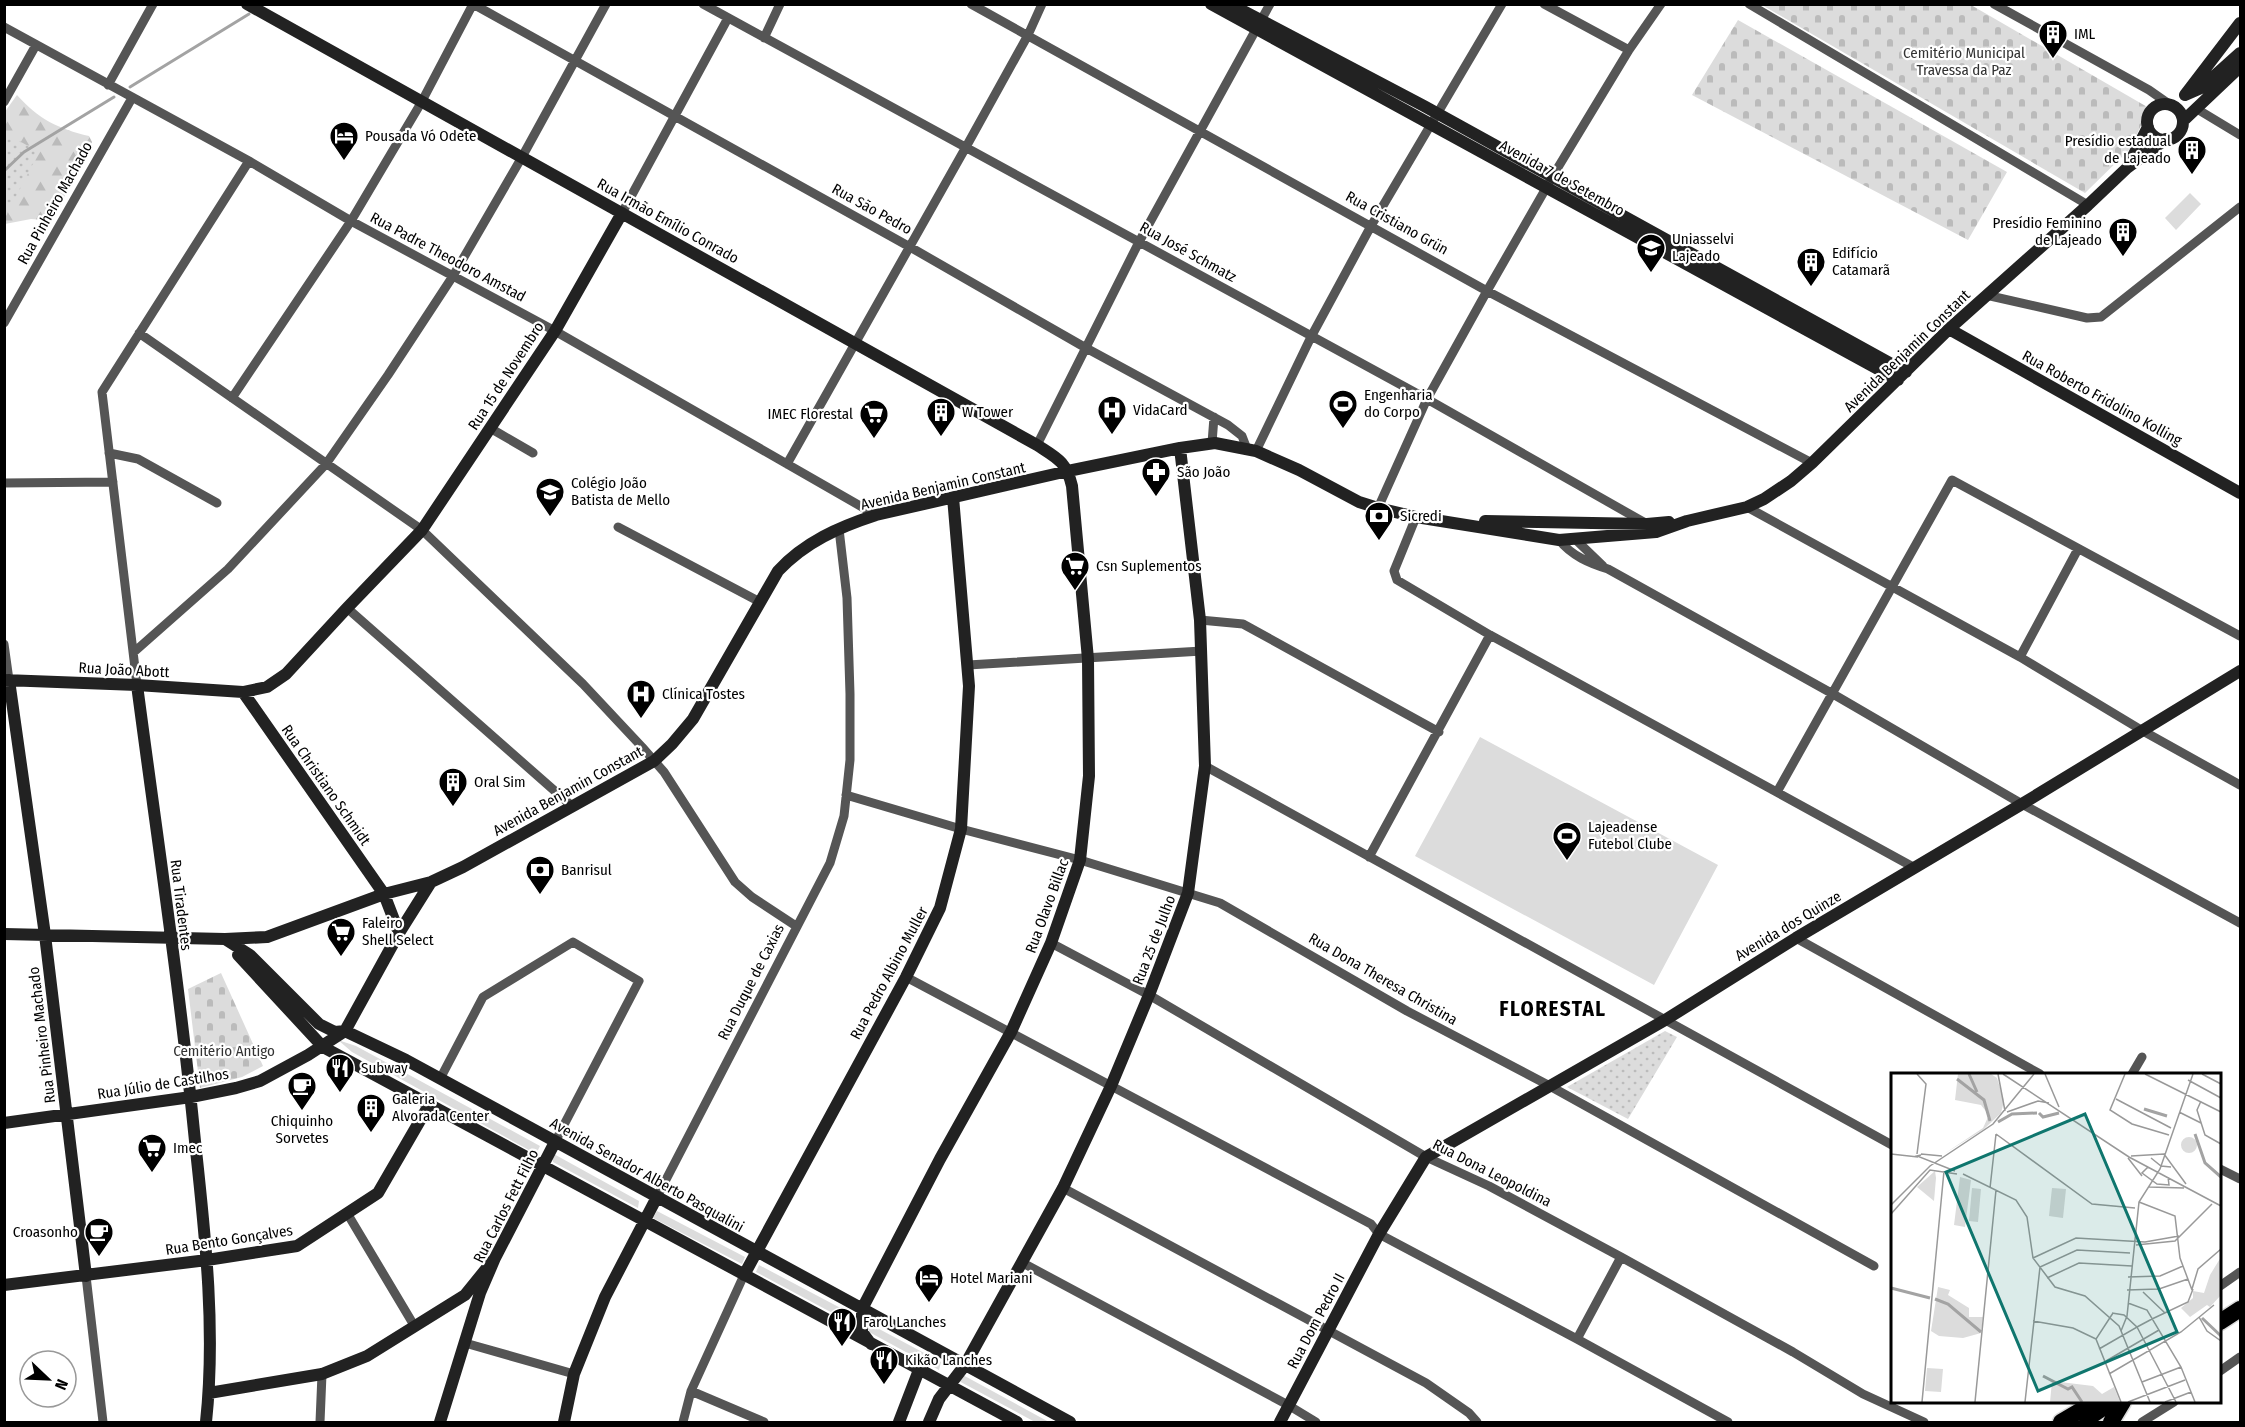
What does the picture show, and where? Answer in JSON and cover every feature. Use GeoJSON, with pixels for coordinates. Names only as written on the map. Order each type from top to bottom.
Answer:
{"type":"FeatureCollection","features":[{"type":"Feature","properties":{"kind":"highway"},"geometry":{"type":"LineString","coordinates":[[2221,1321],[2241,1309]]}},
{"type":"Feature","properties":{"kind":"highway"},"geometry":{"type":"LineString","coordinates":[[2221,1334],[2241,1322]]}},
{"type":"Feature","properties":{"kind":"highway"},"geometry":{"type":"LineString","coordinates":[[2061,1422],[2092,1403]]}},
{"type":"Feature","properties":{"kind":"highway"},"geometry":{"type":"LineString","coordinates":[[2081,1422],[2109,1403]]}},
{"type":"Feature","properties":{"kind":"highway"},"geometry":{"type":"LineString","coordinates":[[2111,1422],[2121,1403]]}},
{"type":"Feature","properties":{"kind":"street"},"geometry":{"type":"LineString","coordinates":[[108,85],[153,4]]}},
{"type":"Feature","properties":{"kind":"street","name":"Rua Irmão Emílio Conrado"},"geometry":{"type":"LineString","coordinates":[[247,4],[421,104],[522,157],[1037,445],[1057,458],[1068,471]]}},
{"type":"Feature","properties":{"kind":"street"},"geometry":{"type":"LineString","coordinates":[[232,398],[351,221],[421,104],[473,4]]}},
{"type":"Feature","properties":{"kind":"street","name":"Rua São Pedro"},"geometry":{"type":"LineString","coordinates":[[473,4],[574,63],[1086,348],[1215,417],[1242,436],[1251,450]]}},
{"type":"Feature","properties":{"kind":"street"},"geometry":{"type":"LineString","coordinates":[[134,652],[228,568],[326,464],[453,276],[606,4]]}},
{"type":"Feature","properties":{"kind":"street","name":"Rua José Schmatz"},"geometry":{"type":"LineString","coordinates":[[703,4],[1427,399],[1651,528]]}},
{"type":"Feature","properties":{"kind":"street"},"geometry":{"type":"LineString","coordinates":[[764,38],[780,4]]}},
{"type":"Feature","properties":{"kind":"street","name":"Rua Cristiano Grün"},"geometry":{"type":"LineString","coordinates":[[971,4],[1487,291],[1812,463]]}},
{"type":"Feature","properties":{"kind":"street"},"geometry":{"type":"LineString","coordinates":[[787,464],[966,147],[1028,35],[1042,4]]}},
{"type":"Feature","properties":{"kind":"street","name":"Avenida 7 de Setembro"},"geometry":{"type":"LineString","coordinates":[[1211,4],[1259,25],[1362,80],[1902,376]]}},
{"type":"Feature","properties":{"kind":"street","name":"Avenida 7 de Setembro"},"geometry":{"type":"LineString","coordinates":[[1230,4],[1259,25]]}},
{"type":"Feature","properties":{"kind":"street"},"geometry":{"type":"LineString","coordinates":[[1037,445],[1139,242],[1270,4]]}},
{"type":"Feature","properties":{"kind":"street"},"geometry":{"type":"LineString","coordinates":[[1251,450],[1371,226],[1502,4]]}},
{"type":"Feature","properties":{"kind":"street"},"geometry":{"type":"LineString","coordinates":[[1544,4],[1629,50]]}},
{"type":"Feature","properties":{"kind":"street"},"geometry":{"type":"LineString","coordinates":[[1378,508],[1427,399],[1487,291],[1549,181],[1629,50],[1661,4]]}},
{"type":"Feature","properties":{"kind":"street"},"geometry":{"type":"LineString","coordinates":[[1749,4],[2088,206]]}},
{"type":"Feature","properties":{"kind":"street"},"geometry":{"type":"LineString","coordinates":[[1999,6],[2150,90],[2177,109],[2183,121]]}},
{"type":"Feature","properties":{"kind":"street","name":"Rua 15 de Novembro"},"geometry":{"type":"LineString","coordinates":[[243,692],[267,687],[286,674],[422,530],[555,331],[675,118],[728,18]]}},
{"type":"Feature","properties":{"kind":"street"},"geometry":{"type":"LineString","coordinates":[[2185,95],[2241,23]]}},
{"type":"Feature","properties":{"kind":"street","name":"Rua Padre Theodoro Amstad"},"geometry":{"type":"LineString","coordinates":[[4,27],[249,161],[351,221],[555,331],[876,515]]}},
{"type":"Feature","properties":{"kind":"street"},"geometry":{"type":"LineString","coordinates":[[4,102],[36,45]]}},
{"type":"Feature","properties":{"kind":"street"},"geometry":{"type":"LineString","coordinates":[[2241,53],[2209,82],[2169,104],[2155,107],[2147,119],[2148,126],[2157,138],[2166,139],[2178,133],[2183,121],[2241,67]]}},
{"type":"Feature","properties":{"kind":"street","name":"Rua Pinheiro Machado"},"geometry":{"type":"LineString","coordinates":[[4,323],[132,98]]}},
{"type":"Feature","properties":{"kind":"street"},"geometry":{"type":"LineString","coordinates":[[2197,109],[2241,135]]}},
{"type":"Feature","properties":{"kind":"street","name":"Avenida Benjamin Constant"},"geometry":{"type":"LineString","coordinates":[[2127,168],[2148,126]]}},
{"type":"Feature","properties":{"kind":"street","name":"Avenida Benjamin Constant"},"geometry":{"type":"LineString","coordinates":[[4,934],[220,939],[264,937],[384,894],[431,882],[463,867],[654,760],[672,744],[693,719],[778,571],[788,560],[810,544],[839,529],[876,515],[1068,471],[1212,443],[1251,450],[1299,470],[1359,502],[1378,508],[1416,517],[1559,540],[1651,528],[1747,507],[1791,481],[1812,463],[1986,295],[2088,206],[2127,168],[2166,139]]}},
{"type":"Feature","properties":{"kind":"street"},"geometry":{"type":"LineString","coordinates":[[249,161],[139,333],[422,530],[583,684],[654,760],[735,882],[752,897],[796,926]]}},
{"type":"Feature","properties":{"kind":"street"},"geometry":{"type":"LineString","coordinates":[[1986,295],[2087,318],[2101,317],[2241,207]]}},
{"type":"Feature","properties":{"kind":"street","name":"Rua Roberto Fridolino Kolling"},"geometry":{"type":"LineString","coordinates":[[1949,329],[2241,493]]}},
{"type":"Feature","properties":{"kind":"street","name":"Rua Tiradentes"},"geometry":{"type":"LineString","coordinates":[[139,333],[102,392],[137,685],[191,1097],[207,1260],[209,1393],[206,1422]]}},
{"type":"Feature","properties":{"kind":"street"},"geometry":{"type":"LineString","coordinates":[[1212,443],[1215,417]]}},
{"type":"Feature","properties":{"kind":"street"},"geometry":{"type":"LineString","coordinates":[[490,428],[533,453]]}},
{"type":"Feature","properties":{"kind":"street","name":"Rua 25 de Julho"},"geometry":{"type":"LineString","coordinates":[[929,1422],[939,1399],[964,1365],[1062,1188],[1111,1086],[1188,894],[1205,766],[1200,620],[1180,448]]}},
{"type":"Feature","properties":{"kind":"street"},"geometry":{"type":"LineString","coordinates":[[109,453],[138,459],[217,503]]}},
{"type":"Feature","properties":{"kind":"street","name":"Rua Olavo Billac"},"geometry":{"type":"LineString","coordinates":[[861,1309],[940,1159],[1011,1032],[1052,943],[1080,860],[1089,776],[1088,659],[1072,486],[1068,471]]}},
{"type":"Feature","properties":{"kind":"street"},"geometry":{"type":"LineString","coordinates":[[1777,792],[1952,480],[2241,636]]}},
{"type":"Feature","properties":{"kind":"street"},"geometry":{"type":"LineString","coordinates":[[4,483],[113,482]]}},
{"type":"Feature","properties":{"kind":"street","name":"Rua Pedro Albino Muller"},"geometry":{"type":"LineString","coordinates":[[683,1422],[691,1391],[744,1275],[906,977],[940,908],[961,829],[969,686],[953,497]]}},
{"type":"Feature","properties":{"kind":"street"},"geometry":{"type":"LineString","coordinates":[[1747,507],[2020,657],[2143,731],[2241,785]]}},
{"type":"Feature","properties":{"kind":"street"},"geometry":{"type":"LineString","coordinates":[[1416,517],[1394,576],[1490,635],[1915,868]]}},
{"type":"Feature","properties":{"kind":"street","name":"Avenida Benjamin Constant"},"geometry":{"type":"LineString","coordinates":[[1445,521],[1565,523],[1651,528]]}},
{"type":"Feature","properties":{"kind":"street"},"geometry":{"type":"LineString","coordinates":[[1608,569],[1574,538],[1565,523],[1556,530],[1559,540],[1575,555],[1608,569],[1833,694],[2022,804],[2241,923]]}},
{"type":"Feature","properties":{"kind":"street"},"geometry":{"type":"LineString","coordinates":[[618,528],[760,602]]}},
{"type":"Feature","properties":{"kind":"street","name":"Rua Duque de Caxias"},"geometry":{"type":"LineString","coordinates":[[564,1422],[574,1374],[605,1297],[830,863],[844,816],[850,760],[847,598],[839,529]]}},
{"type":"Feature","properties":{"kind":"street"},"geometry":{"type":"LineString","coordinates":[[2020,657],[2078,549]]}},
{"type":"Feature","properties":{"kind":"street"},"geometry":{"type":"LineString","coordinates":[[347,608],[573,807]]}},
{"type":"Feature","properties":{"kind":"street"},"geometry":{"type":"LineString","coordinates":[[1200,620],[1243,624],[1439,732]]}},
{"type":"Feature","properties":{"kind":"street"},"geometry":{"type":"LineString","coordinates":[[1370,857],[1490,635]]}},
{"type":"Feature","properties":{"kind":"street","name":"Rua Pinheiro Machado"},"geometry":{"type":"LineString","coordinates":[[4,645],[7,680],[45,935],[103,1422]]}},
{"type":"Feature","properties":{"kind":"street"},"geometry":{"type":"LineString","coordinates":[[968,665],[1202,651]]}},
{"type":"Feature","properties":{"kind":"street","name":"Avenida dos Quinze"},"geometry":{"type":"LineString","coordinates":[[1379,1234],[1426,1157],[1665,1020],[1796,938],[2241,671]]}},
{"type":"Feature","properties":{"kind":"street","name":"Rua João Abott"},"geometry":{"type":"LineString","coordinates":[[7,680],[243,692]]}},
{"type":"Feature","properties":{"kind":"street","name":"Rua Christiano Schmidt"},"geometry":{"type":"LineString","coordinates":[[243,692],[384,894]]}},
{"type":"Feature","properties":{"kind":"street"},"geometry":{"type":"LineString","coordinates":[[1205,766],[1891,1144]]}},
{"type":"Feature","properties":{"kind":"street","name":"Rua Dona Theresa Christina"},"geometry":{"type":"LineString","coordinates":[[846,795],[961,829],[1080,860],[1220,903],[1407,1011],[1548,1085],[1874,1266]]}},
{"type":"Feature","properties":{"kind":"street","name":"Rua Júlio de Castilhos"},"geometry":{"type":"LineString","coordinates":[[4,1122],[191,1097],[236,1088],[260,1081],[323,1047],[345,1031],[399,933],[431,882]]}},
{"type":"Feature","properties":{"kind":"street"},"geometry":{"type":"LineString","coordinates":[[384,894],[399,933]]}},
{"type":"Feature","properties":{"kind":"street"},"geometry":{"type":"LineString","coordinates":[[246,958],[264,937]]}},
{"type":"Feature","properties":{"kind":"street"},"geometry":{"type":"LineString","coordinates":[[1796,938],[2038,1073]]}},
{"type":"Feature","properties":{"kind":"street","name":"Avenida Senador Alberto Pasqualini"},"geometry":{"type":"LineString","coordinates":[[220,939],[246,958],[319,1024],[335,1032],[345,1031],[440,1079],[1070,1422]]}},
{"type":"Feature","properties":{"kind":"street","name":"Rua Carlos Fett Filho"},"geometry":{"type":"LineString","coordinates":[[209,1393],[322,1374],[367,1356],[441,1308],[469,1297],[495,1258],[639,981],[573,942],[483,997],[440,1079]]}},
{"type":"Feature","properties":{"kind":"street","name":"Rua Dona Leopoldina"},"geometry":{"type":"LineString","coordinates":[[1052,943],[1149,995],[1426,1157],[1489,1186],[1792,1352],[1863,1394],[1924,1422]]}},
{"type":"Feature","properties":{"kind":"street","name":"Avenida Senador Alberto Pasqualini"},"geometry":{"type":"LineString","coordinates":[[246,958],[323,1047],[1017,1422]]}},
{"type":"Feature","properties":{"kind":"street"},"geometry":{"type":"LineString","coordinates":[[906,977],[1371,1224],[1379,1234],[1728,1422]]}},
{"type":"Feature","properties":{"kind":"street"},"geometry":{"type":"LineString","coordinates":[[2133,1073],[2142,1057]]}},
{"type":"Feature","properties":{"kind":"street","name":"Rua Bento Gonçalves"},"geometry":{"type":"LineString","coordinates":[[4,1285],[207,1260],[297,1246],[378,1193],[429,1105]]}},
{"type":"Feature","properties":{"kind":"street"},"geometry":{"type":"LineString","coordinates":[[2221,1169],[2241,1179]]}},
{"type":"Feature","properties":{"kind":"street"},"geometry":{"type":"LineString","coordinates":[[1062,1188],[1425,1383],[1469,1413],[1477,1422]]}},
{"type":"Feature","properties":{"kind":"street"},"geometry":{"type":"LineString","coordinates":[[347,1214],[415,1326]]}},
{"type":"Feature","properties":{"kind":"street","name":"Rua Dom Pedro II"},"geometry":{"type":"LineString","coordinates":[[1280,1422],[1379,1234]]}},
{"type":"Feature","properties":{"kind":"street"},"geometry":{"type":"LineString","coordinates":[[1576,1339],[1621,1257]]}},
{"type":"Feature","properties":{"kind":"street"},"geometry":{"type":"LineString","coordinates":[[1021,1262],[1316,1422]]}},
{"type":"Feature","properties":{"kind":"street"},"geometry":{"type":"LineString","coordinates":[[2221,1285],[2241,1272]]}},
{"type":"Feature","properties":{"kind":"street"},"geometry":{"type":"LineString","coordinates":[[440,1422],[471,1325],[469,1297]]}},
{"type":"Feature","properties":{"kind":"street"},"geometry":{"type":"LineString","coordinates":[[861,1309],[862,1332],[871,1344]]}},
{"type":"Feature","properties":{"kind":"street"},"geometry":{"type":"LineString","coordinates":[[465,1343],[574,1374]]}},
{"type":"Feature","properties":{"kind":"street"},"geometry":{"type":"LineString","coordinates":[[2221,1370],[2241,1358]]}},
{"type":"Feature","properties":{"kind":"street"},"geometry":{"type":"LineString","coordinates":[[898,1422],[919,1370]]}},
{"type":"Feature","properties":{"kind":"street"},"geometry":{"type":"LineString","coordinates":[[320,1422],[322,1374]]}},
{"type":"Feature","properties":{"kind":"street"},"geometry":{"type":"LineString","coordinates":[[691,1391],[764,1422]]}},
{"type":"Feature","properties":{"kind":"street"},"geometry":{"type":"LineString","coordinates":[[2142,1422],[2171,1403]]}},
{"type":"Feature","properties":{"kind":"green space","name":"Cemitério Municipal Travessa da Paz"},"geometry":{"type":"Polygon","coordinates":[[[1762,5],[1971,5],[2149,108],[2130,149],[2085,193],[1762,5]]]}},
{"type":"Feature","properties":{"kind":"green space"},"geometry":{"type":"Polygon","coordinates":[[[1738,20],[2007,172],[1968,240],[1692,95],[1738,20]]]}},
{"type":"Feature","properties":{"kind":"green space"},"geometry":{"type":"Polygon","coordinates":[[[17,95],[41,117],[68,130],[89,136],[92,142],[54,215],[44,220],[31,219],[5,224],[4,113],[17,95]]]}},
{"type":"Feature","properties":{"kind":"green space"},"geometry":{"type":"Polygon","coordinates":[[[5,133],[39,152],[5,218],[5,133]]]}},
{"type":"Feature","properties":{"kind":"green space"},"geometry":{"type":"Polygon","coordinates":[[[2190,193],[2201,204],[2176,230],[2165,218],[2190,193]]]}},
{"type":"Feature","properties":{"kind":"green space","name":"Lajeadense Futebol Clube"},"geometry":{"type":"Polygon","coordinates":[[[1480,737],[1718,865],[1654,985],[1415,856],[1480,737]]]}},
{"type":"Feature","properties":{"kind":"green space","name":"Cemitério Antigo"},"geometry":{"type":"Polygon","coordinates":[[[221,973],[263,1066],[242,1077],[200,1088],[188,989],[221,973]]]}},
{"type":"Feature","properties":{"kind":"green space"},"geometry":{"type":"Polygon","coordinates":[[[1665,1031],[1677,1037],[1628,1119],[1567,1087],[1665,1031]]]}},
{"type":"Feature","properties":{"kind":"green space"},"geometry":{"type":"Polygon","coordinates":[[[338,1040],[356,1046],[540,1146],[536,1154],[352,1052],[338,1040]]]}},
{"type":"Feature","properties":{"kind":"green space"},"geometry":{"type":"Polygon","coordinates":[[[552,1153],[639,1201],[638,1208],[553,1162],[552,1153]]]}},
{"type":"Feature","properties":{"kind":"green space"},"geometry":{"type":"Polygon","coordinates":[[[657,1211],[745,1257],[742,1264],[653,1218],[657,1211]]]}},
{"type":"Feature","properties":{"kind":"green space"},"geometry":{"type":"Polygon","coordinates":[[[759,1265],[852,1314],[853,1324],[756,1272],[759,1265]]]}},
{"type":"Feature","properties":{"kind":"green space"},"geometry":{"type":"Polygon","coordinates":[[[866,1322],[941,1362],[939,1370],[869,1332],[866,1322]]]}},
{"type":"Feature","properties":{"kind":"green space"},"geometry":{"type":"Polygon","coordinates":[[[961,1374],[1049,1422],[1035,1422],[957,1380],[961,1374]]]}},
{"type":"Feature","properties":{"kind":"waterway"},"geometry":{"type":"LineString","coordinates":[[130,87],[249,14]]}},
{"type":"Feature","properties":{"kind":"waterway"},"geometry":{"type":"LineString","coordinates":[[4,171],[24,152],[114,97]]}},
{"type":"Feature","properties":{"kind":"place","name":"IML"},"geometry":{"type":"Point","coordinates":[2053,60]}},
{"type":"Feature","properties":{"kind":"place","name":"Pousada Vó Odete"},"geometry":{"type":"Point","coordinates":[344,162]}},
{"type":"Feature","properties":{"kind":"place","name":"Presídio estadual de Lajeado"},"geometry":{"type":"Point","coordinates":[2192,176]}},
{"type":"Feature","properties":{"kind":"place","name":"Presídio Feminino de Lajeado"},"geometry":{"type":"Point","coordinates":[2123,258]}},
{"type":"Feature","properties":{"kind":"place","name":"Uniasselvi Lajeado"},"geometry":{"type":"Point","coordinates":[1651,274]}},
{"type":"Feature","properties":{"kind":"place","name":"Edifício Catamarã"},"geometry":{"type":"Point","coordinates":[1811,288]}},
{"type":"Feature","properties":{"kind":"place","name":"Engenharia do Corpo"},"geometry":{"type":"Point","coordinates":[1343,430]}},
{"type":"Feature","properties":{"kind":"place","name":"VidaCard"},"geometry":{"type":"Point","coordinates":[1112,436]}},
{"type":"Feature","properties":{"kind":"place","name":"W Tower"},"geometry":{"type":"Point","coordinates":[941,438]}},
{"type":"Feature","properties":{"kind":"place","name":"IMEC Florestal"},"geometry":{"type":"Point","coordinates":[874,440]}},
{"type":"Feature","properties":{"kind":"place","name":"São João"},"geometry":{"type":"Point","coordinates":[1156,498]}},
{"type":"Feature","properties":{"kind":"place","name":"Colégio João Batista de Mello"},"geometry":{"type":"Point","coordinates":[550,518]}},
{"type":"Feature","properties":{"kind":"place","name":"Sicredi"},"geometry":{"type":"Point","coordinates":[1379,542]}},
{"type":"Feature","properties":{"kind":"place","name":"Csn Suplementos"},"geometry":{"type":"Point","coordinates":[1075,592]}},
{"type":"Feature","properties":{"kind":"place","name":"Clínica Tostes"},"geometry":{"type":"Point","coordinates":[641,720]}},
{"type":"Feature","properties":{"kind":"place","name":"Oral Sim"},"geometry":{"type":"Point","coordinates":[453,808]}},
{"type":"Feature","properties":{"kind":"place","name":"Lajeadense Futebol Clube"},"geometry":{"type":"Point","coordinates":[1567,862]}},
{"type":"Feature","properties":{"kind":"place","name":"Banrisul"},"geometry":{"type":"Point","coordinates":[540,896]}},
{"type":"Feature","properties":{"kind":"place","name":"Faleiro Shell Select"},"geometry":{"type":"Point","coordinates":[341,958]}},
{"type":"Feature","properties":{"kind":"place","name":"Subway"},"geometry":{"type":"Point","coordinates":[340,1094]}},
{"type":"Feature","properties":{"kind":"place","name":"Chiquinho Sorvetes"},"geometry":{"type":"Point","coordinates":[302,1112]}},
{"type":"Feature","properties":{"kind":"place","name":"Galeria Alvorada Center"},"geometry":{"type":"Point","coordinates":[371,1134]}},
{"type":"Feature","properties":{"kind":"place","name":"Imec"},"geometry":{"type":"Point","coordinates":[152,1174]}},
{"type":"Feature","properties":{"kind":"place","name":"Croasonho"},"geometry":{"type":"Point","coordinates":[99,1258]}},
{"type":"Feature","properties":{"kind":"place","name":"Hotel Mariani"},"geometry":{"type":"Point","coordinates":[929,1304]}},
{"type":"Feature","properties":{"kind":"place","name":"Farol Lanches"},"geometry":{"type":"Point","coordinates":[842,1348]}},
{"type":"Feature","properties":{"kind":"place","name":"Kikão Lanches"},"geometry":{"type":"Point","coordinates":[884,1386]}},
{"type":"Feature","properties":{"kind":"district","name":"FLORESTAL"},"geometry":{"type":"Point","coordinates":[1553,1009]}}]}
